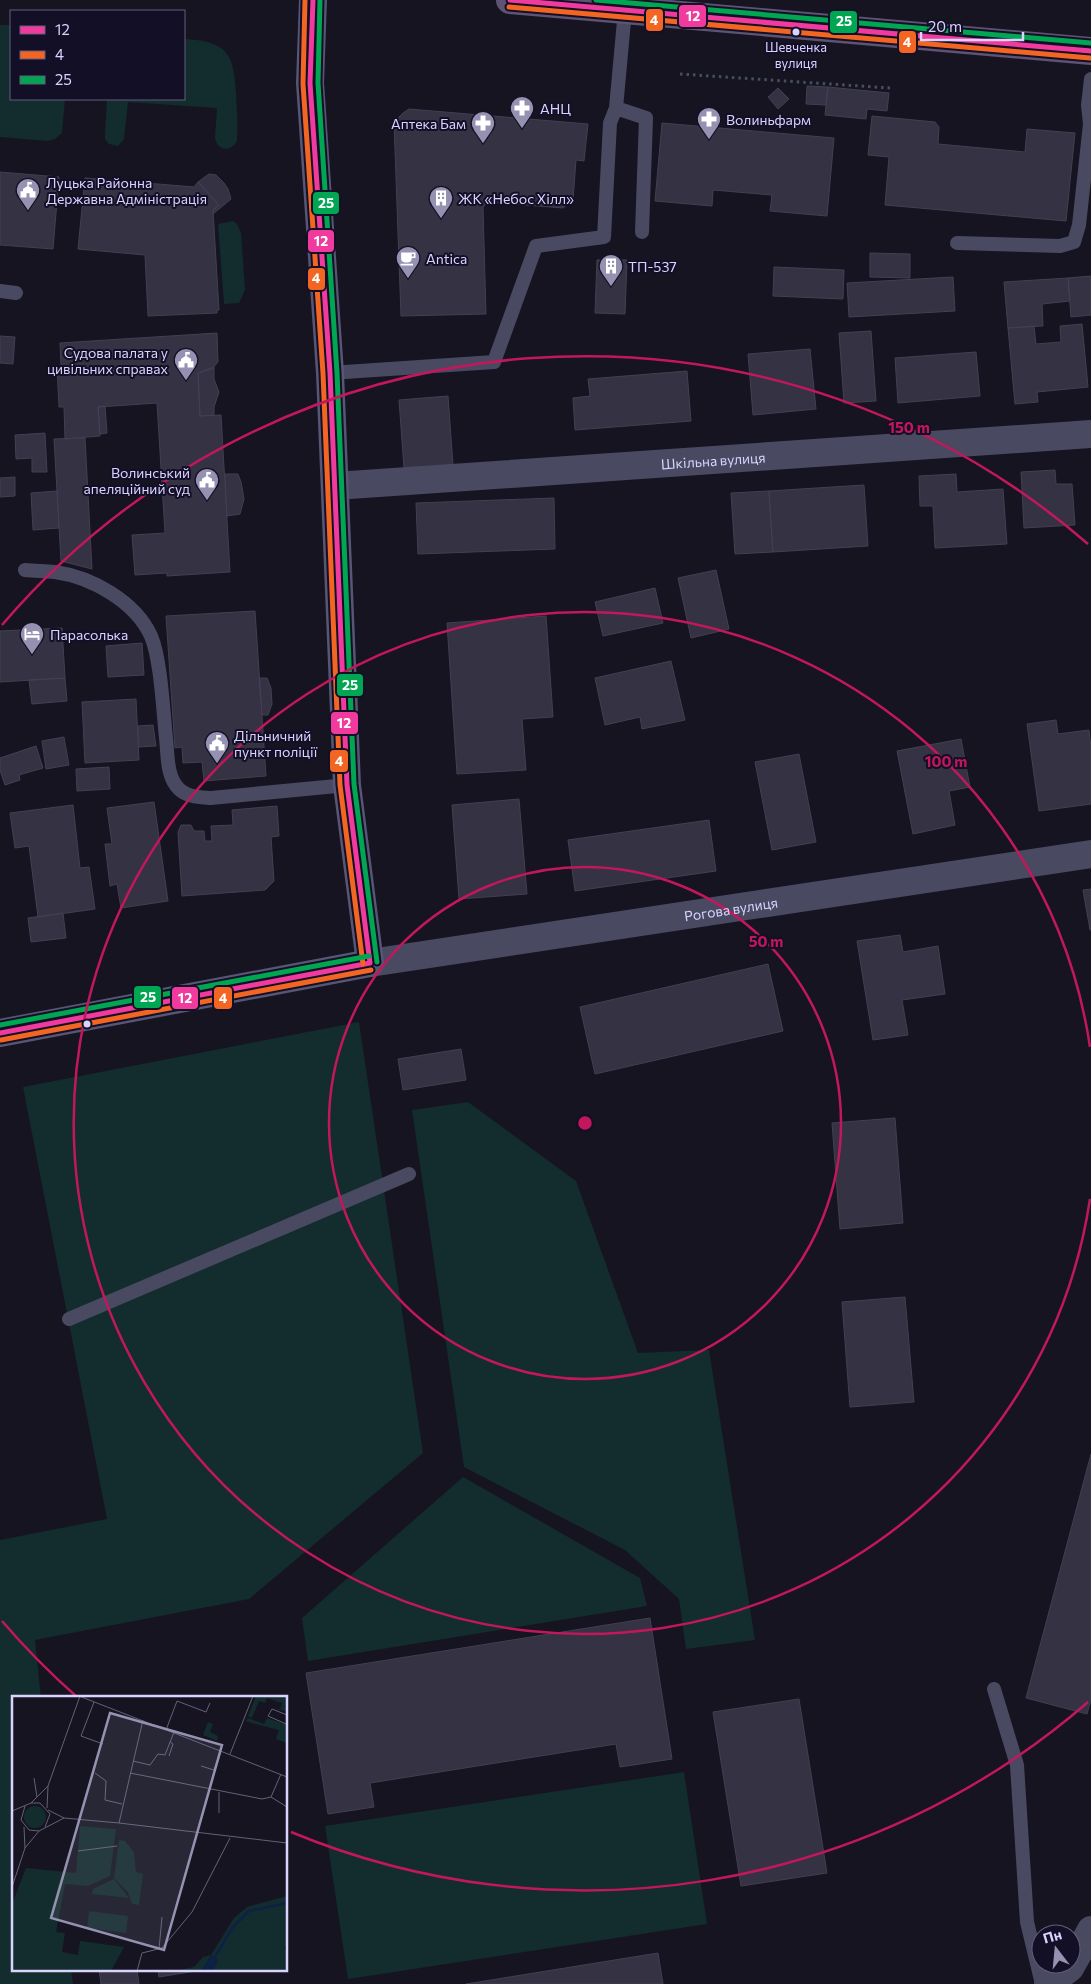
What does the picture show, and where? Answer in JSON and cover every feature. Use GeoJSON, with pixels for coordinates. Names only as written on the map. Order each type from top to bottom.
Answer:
{"type":"FeatureCollection","features":[{"type":"Feature","properties":{"kind":"main road"},"geometry":{"type":"LineString","coordinates":[[0,1033],[370,964],[347,786],[330,373],[310,83],[313,0]]}},
{"type":"Feature","properties":{"kind":"main road"},"geometry":{"type":"LineString","coordinates":[[510,0],[1091,51]]}},
{"type":"Feature","properties":{"kind":"street","name":"Шкільна вулиця"},"geometry":{"type":"LineString","coordinates":[[335,486],[1091,434]]}},
{"type":"Feature","properties":{"kind":"street","name":"Рогова вулиця"},"geometry":{"type":"LineString","coordinates":[[370,964],[1091,854]]}},
{"type":"Feature","properties":{"kind":"street"},"geometry":{"type":"LineString","coordinates":[[1048,1984],[1070,1968],[1091,1930]]}},
{"type":"Feature","properties":{"kind":"lane"},"geometry":{"type":"LineString","coordinates":[[330,373],[494,362],[536,246],[604,237],[610,123],[616,108],[625,10]]}},
{"type":"Feature","properties":{"kind":"lane"},"geometry":{"type":"LineString","coordinates":[[957,243],[1060,246],[1074,242],[1080,216],[1090,124],[1088,105],[1091,79]]}},
{"type":"Feature","properties":{"kind":"lane"},"geometry":{"type":"LineString","coordinates":[[616,108],[646,118],[642,232]]}},
{"type":"Feature","properties":{"kind":"lane"},"geometry":{"type":"LineString","coordinates":[[0,291],[16,292]]}},
{"type":"Feature","properties":{"kind":"lane"},"geometry":{"type":"LineString","coordinates":[[25,570],[56,572],[87,581],[117,598],[138,615],[151,636],[157,659],[170,771],[180,790],[197,797],[211,798],[347,786]]}},
{"type":"Feature","properties":{"kind":"lane"},"geometry":{"type":"LineString","coordinates":[[69,1319],[409,1174]]}},
{"type":"Feature","properties":{"kind":"lane"},"geometry":{"type":"LineString","coordinates":[[994,1688],[1018,1765],[1027,1922],[1042,1984]]}},
{"type":"Feature","properties":{"kind":"path"},"geometry":{"type":"LineString","coordinates":[[680,74],[890,88]]}},
{"type":"Feature","properties":{"kind":"green space"},"geometry":{"type":"Polygon","coordinates":[[[0,25],[10,25],[10,100],[65,100],[62,133],[55,139],[48,141],[0,137],[0,25]]]}},
{"type":"Feature","properties":{"kind":"green space"},"geometry":{"type":"Polygon","coordinates":[[[185,39],[198,40],[219,46],[230,59],[235,80],[237,141],[230,148],[225,149],[219,146],[215,138],[217,108],[128,102],[124,139],[118,146],[109,144],[105,139],[107,100],[185,100],[185,39]]]}},
{"type":"Feature","properties":{"kind":"green space"},"geometry":{"type":"Polygon","coordinates":[[[233,221],[237,224],[241,233],[245,290],[239,303],[224,304],[218,224],[233,221]]]}},
{"type":"Feature","properties":{"kind":"green space"},"geometry":{"type":"Polygon","coordinates":[[[359,1022],[423,1453],[249,1599],[35,1640],[41,1696],[12,1696],[12,1972],[71,1972],[73,1984],[0,1984],[0,1540],[107,1519],[23,1087],[359,1022]]]}},
{"type":"Feature","properties":{"kind":"green space"},"geometry":{"type":"Polygon","coordinates":[[[468,1102],[576,1181],[638,1353],[709,1350],[755,1640],[686,1649],[679,1599],[625,1550],[464,1467],[412,1110],[468,1102]]]}},
{"type":"Feature","properties":{"kind":"green space"},"geometry":{"type":"Polygon","coordinates":[[[463,1477],[640,1578],[647,1606],[308,1661],[302,1618],[463,1477]]]}},
{"type":"Feature","properties":{"kind":"green space"},"geometry":{"type":"Polygon","coordinates":[[[684,1772],[707,1924],[348,1979],[325,1826],[684,1772]]]}},
{"type":"Feature","properties":{"kind":"building"},"geometry":{"type":"Polygon","coordinates":[[[807,86],[828,87],[826,105],[806,104],[807,86]]]}},
{"type":"Feature","properties":{"kind":"building"},"geometry":{"type":"Polygon","coordinates":[[[828,87],[889,93],[887,111],[867,109],[866,119],[825,115],[828,87]]]}},
{"type":"Feature","properties":{"kind":"building"},"geometry":{"type":"Polygon","coordinates":[[[778,88],[789,99],[778,109],[768,97],[778,88]]]}},
{"type":"Feature","properties":{"kind":"building","name":"ЖК «Небос Хілл»"},"geometry":{"type":"Polygon","coordinates":[[[409,109],[588,124],[584,161],[576,160],[573,200],[563,208],[488,202],[483,207],[486,314],[401,316],[394,122],[409,109]]]}},
{"type":"Feature","properties":{"kind":"building"},"geometry":{"type":"Polygon","coordinates":[[[872,116],[935,122],[939,127],[938,144],[1025,152],[1027,129],[1075,133],[1066,221],[885,205],[889,157],[868,155],[872,116]]]}},
{"type":"Feature","properties":{"kind":"building"},"geometry":{"type":"Polygon","coordinates":[[[662,123],[834,138],[827,216],[770,211],[772,195],[713,190],[712,206],[655,201],[662,123]]]}},
{"type":"Feature","properties":{"kind":"building","name":"Луцька Районна Державна Адміністрація"},"geometry":{"type":"Polygon","coordinates":[[[0,172],[59,177],[53,249],[0,245],[0,172]]]}},
{"type":"Feature","properties":{"kind":"building"},"geometry":{"type":"Polygon","coordinates":[[[209,174],[216,175],[224,183],[231,199],[213,214],[213,210],[219,205],[198,182],[209,174]]]}},
{"type":"Feature","properties":{"kind":"building"},"geometry":{"type":"Polygon","coordinates":[[[85,178],[194,187],[198,182],[219,205],[213,210],[219,310],[217,310],[217,313],[148,316],[145,255],[78,249],[85,178]]]}},
{"type":"Feature","properties":{"kind":"building"},"geometry":{"type":"Polygon","coordinates":[[[870,253],[910,254],[910,278],[870,277],[870,253]]]}},
{"type":"Feature","properties":{"kind":"building","name":"ТП-537"},"geometry":{"type":"Polygon","coordinates":[[[597,260],[627,260],[625,314],[595,313],[597,260]]]}},
{"type":"Feature","properties":{"kind":"building"},"geometry":{"type":"Polygon","coordinates":[[[774,267],[844,270],[843,299],[773,296],[774,267]]]}},
{"type":"Feature","properties":{"kind":"building"},"geometry":{"type":"Polygon","coordinates":[[[1091,276],[1091,315],[1071,317],[1068,278],[1091,276]]]}},
{"type":"Feature","properties":{"kind":"building"},"geometry":{"type":"Polygon","coordinates":[[[953,277],[955,311],[849,317],[847,283],[953,277]]]}},
{"type":"Feature","properties":{"kind":"building"},"geometry":{"type":"Polygon","coordinates":[[[1068,278],[1070,301],[1042,304],[1043,326],[1008,328],[1004,282],[1068,278]]]}},
{"type":"Feature","properties":{"kind":"building"},"geometry":{"type":"Polygon","coordinates":[[[1082,324],[1088,387],[1037,392],[1038,402],[1015,404],[1008,328],[1034,326],[1036,344],[1061,342],[1060,326],[1082,324]]]}},
{"type":"Feature","properties":{"kind":"building"},"geometry":{"type":"Polygon","coordinates":[[[871,331],[876,401],[844,403],[839,333],[871,331]]]}},
{"type":"Feature","properties":{"kind":"building"},"geometry":{"type":"Polygon","coordinates":[[[217,333],[218,362],[212,369],[198,373],[200,416],[221,415],[230,572],[167,576],[167,573],[135,575],[132,535],[165,533],[157,403],[98,407],[100,436],[65,439],[64,407],[59,407],[57,367],[61,366],[60,343],[217,333]]]}},
{"type":"Feature","properties":{"kind":"building"},"geometry":{"type":"Polygon","coordinates":[[[0,336],[15,337],[13,364],[0,363],[0,336]]]}},
{"type":"Feature","properties":{"kind":"building"},"geometry":{"type":"Polygon","coordinates":[[[810,349],[816,409],[753,415],[748,354],[810,349]]]}},
{"type":"Feature","properties":{"kind":"building"},"geometry":{"type":"Polygon","coordinates":[[[976,352],[980,396],[898,403],[895,358],[976,352]]]}},
{"type":"Feature","properties":{"kind":"building"},"geometry":{"type":"Polygon","coordinates":[[[214,367],[214,379],[219,392],[214,407],[214,415],[200,416],[198,373],[214,367]]]}},
{"type":"Feature","properties":{"kind":"building"},"geometry":{"type":"Polygon","coordinates":[[[687,371],[691,421],[575,430],[573,398],[590,396],[588,379],[687,371]]]}},
{"type":"Feature","properties":{"kind":"building"},"geometry":{"type":"Polygon","coordinates":[[[448,396],[453,465],[404,468],[399,400],[448,396]]]}},
{"type":"Feature","properties":{"kind":"building"},"geometry":{"type":"Polygon","coordinates":[[[105,406],[107,433],[100,434],[98,407],[105,406]]]}},
{"type":"Feature","properties":{"kind":"building"},"geometry":{"type":"Polygon","coordinates":[[[45,433],[47,472],[32,472],[32,458],[16,459],[15,435],[45,433]]]}},
{"type":"Feature","properties":{"kind":"building"},"geometry":{"type":"Polygon","coordinates":[[[85,438],[92,569],[61,561],[54,439],[85,438]]]}},
{"type":"Feature","properties":{"kind":"building"},"geometry":{"type":"Polygon","coordinates":[[[1055,470],[1056,484],[1072,484],[1075,525],[1024,528],[1021,472],[1055,470]]]}},
{"type":"Feature","properties":{"kind":"building"},"geometry":{"type":"Polygon","coordinates":[[[225,474],[238,474],[241,482],[244,499],[240,514],[227,516],[225,474]]]}},
{"type":"Feature","properties":{"kind":"building"},"geometry":{"type":"Polygon","coordinates":[[[956,474],[957,492],[1003,489],[1007,544],[935,548],[933,506],[920,506],[919,476],[956,474]]]}},
{"type":"Feature","properties":{"kind":"building"},"geometry":{"type":"Polygon","coordinates":[[[15,477],[15,496],[0,497],[0,478],[15,477]]]}},
{"type":"Feature","properties":{"kind":"building"},"geometry":{"type":"Polygon","coordinates":[[[864,485],[868,546],[773,552],[769,491],[864,485]]]}},
{"type":"Feature","properties":{"kind":"building"},"geometry":{"type":"Polygon","coordinates":[[[57,491],[59,528],[33,530],[31,493],[57,491]]]}},
{"type":"Feature","properties":{"kind":"building"},"geometry":{"type":"Polygon","coordinates":[[[769,491],[773,552],[735,554],[731,493],[769,491]]]}},
{"type":"Feature","properties":{"kind":"building"},"geometry":{"type":"Polygon","coordinates":[[[554,498],[555,549],[418,554],[416,503],[554,498]]]}},
{"type":"Feature","properties":{"kind":"building"},"geometry":{"type":"Polygon","coordinates":[[[716,570],[729,629],[691,638],[678,578],[716,570]]]}},
{"type":"Feature","properties":{"kind":"building"},"geometry":{"type":"Polygon","coordinates":[[[655,588],[663,623],[603,636],[595,602],[655,588]]]}},
{"type":"Feature","properties":{"kind":"building"},"geometry":{"type":"Polygon","coordinates":[[[255,611],[266,776],[204,781],[202,762],[183,763],[182,747],[175,748],[166,616],[255,611]]]}},
{"type":"Feature","properties":{"kind":"building"},"geometry":{"type":"Polygon","coordinates":[[[546,616],[553,717],[522,719],[526,770],[457,774],[447,623],[546,616]]]}},
{"type":"Feature","properties":{"kind":"building","name":"Парасолька"},"geometry":{"type":"Polygon","coordinates":[[[62,628],[65,678],[0,682],[0,631],[62,628]]]}},
{"type":"Feature","properties":{"kind":"building"},"geometry":{"type":"Polygon","coordinates":[[[142,643],[144,675],[108,677],[106,646],[142,643]]]}},
{"type":"Feature","properties":{"kind":"building"},"geometry":{"type":"Polygon","coordinates":[[[671,661],[685,720],[642,729],[640,717],[605,725],[595,678],[671,661]]]}},
{"type":"Feature","properties":{"kind":"building"},"geometry":{"type":"Polygon","coordinates":[[[65,678],[67,701],[32,704],[29,680],[65,678]]]}},
{"type":"Feature","properties":{"kind":"building"},"geometry":{"type":"Polygon","coordinates":[[[259,678],[267,678],[271,688],[272,704],[268,715],[262,715],[259,678]]]}},
{"type":"Feature","properties":{"kind":"building"},"geometry":{"type":"Polygon","coordinates":[[[136,699],[139,760],[85,763],[82,702],[136,699]]]}},
{"type":"Feature","properties":{"kind":"building"},"geometry":{"type":"Polygon","coordinates":[[[1056,720],[1058,734],[1089,730],[1091,748],[1091,804],[1039,811],[1027,724],[1056,720]]]}},
{"type":"Feature","properties":{"kind":"building"},"geometry":{"type":"Polygon","coordinates":[[[153,725],[156,746],[139,747],[138,726],[153,725]]]}},
{"type":"Feature","properties":{"kind":"building"},"geometry":{"type":"Polygon","coordinates":[[[64,737],[69,765],[46,769],[42,741],[64,737]]]}},
{"type":"Feature","properties":{"kind":"building"},"geometry":{"type":"Polygon","coordinates":[[[961,739],[970,787],[949,791],[955,825],[913,834],[897,751],[961,739]]]}},
{"type":"Feature","properties":{"kind":"building"},"geometry":{"type":"Polygon","coordinates":[[[36,746],[43,768],[19,775],[20,780],[5,785],[0,770],[0,758],[36,746]]]}},
{"type":"Feature","properties":{"kind":"building"},"geometry":{"type":"Polygon","coordinates":[[[799,754],[816,842],[772,850],[755,762],[799,754]]]}},
{"type":"Feature","properties":{"kind":"building"},"geometry":{"type":"Polygon","coordinates":[[[109,767],[110,789],[77,791],[76,769],[109,767]]]}},
{"type":"Feature","properties":{"kind":"building"},"geometry":{"type":"Polygon","coordinates":[[[519,799],[527,894],[459,899],[452,805],[519,799]]]}},
{"type":"Feature","properties":{"kind":"building"},"geometry":{"type":"Polygon","coordinates":[[[154,802],[168,901],[121,908],[117,884],[110,886],[105,844],[112,844],[107,808],[154,802]]]}},
{"type":"Feature","properties":{"kind":"building"},"geometry":{"type":"Polygon","coordinates":[[[73,805],[80,868],[89,867],[95,909],[38,917],[29,846],[15,848],[10,813],[73,805]]]}},
{"type":"Feature","properties":{"kind":"building"},"geometry":{"type":"Polygon","coordinates":[[[277,806],[279,836],[271,837],[274,881],[265,890],[182,896],[178,832],[181,825],[191,825],[194,831],[204,831],[205,841],[212,841],[211,826],[233,825],[232,810],[277,806]]]}},
{"type":"Feature","properties":{"kind":"building"},"geometry":{"type":"Polygon","coordinates":[[[709,820],[716,871],[575,891],[568,840],[709,820]]]}},
{"type":"Feature","properties":{"kind":"building"},"geometry":{"type":"Polygon","coordinates":[[[1091,889],[1091,930],[1090,930],[1083,890],[1091,889]]]}},
{"type":"Feature","properties":{"kind":"building"},"geometry":{"type":"Polygon","coordinates":[[[63,913],[66,938],[31,942],[28,918],[63,913]]]}},
{"type":"Feature","properties":{"kind":"building"},"geometry":{"type":"Polygon","coordinates":[[[900,935],[903,952],[938,946],[945,994],[902,1000],[908,1035],[873,1040],[857,941],[900,935]]]}},
{"type":"Feature","properties":{"kind":"building"},"geometry":{"type":"Polygon","coordinates":[[[768,964],[783,1031],[595,1074],[580,1007],[768,964]]]}},
{"type":"Feature","properties":{"kind":"building"},"geometry":{"type":"Polygon","coordinates":[[[461,1049],[466,1080],[403,1090],[398,1059],[461,1049]]]}},
{"type":"Feature","properties":{"kind":"building"},"geometry":{"type":"Polygon","coordinates":[[[895,1118],[903,1223],[840,1229],[832,1123],[895,1118]]]}},
{"type":"Feature","properties":{"kind":"building"},"geometry":{"type":"Polygon","coordinates":[[[905,1297],[914,1402],[850,1407],[842,1302],[905,1297]]]}},
{"type":"Feature","properties":{"kind":"building"},"geometry":{"type":"Polygon","coordinates":[[[1091,1454],[1091,1699],[1087,1714],[1026,1698],[1091,1454]]]}},
{"type":"Feature","properties":{"kind":"building"},"geometry":{"type":"Polygon","coordinates":[[[650,1618],[672,1759],[620,1767],[616,1744],[370,1783],[374,1807],[328,1814],[306,1673],[650,1618]]]}},
{"type":"Feature","properties":{"kind":"building"},"geometry":{"type":"Polygon","coordinates":[[[799,1699],[827,1873],[741,1886],[713,1712],[799,1699]]]}},
{"type":"Feature","properties":{"kind":"building"},"geometry":{"type":"Polygon","coordinates":[[[658,1953],[663,1984],[466,1984],[658,1953]]]}},
{"type":"Feature","properties":{"kind":"building"},"geometry":{"type":"Polygon","coordinates":[[[99,1972],[137,1972],[139,1984],[101,1984],[99,1972]]]}},
{"type":"Feature","properties":{"kind":"building"},"geometry":{"type":"Polygon","coordinates":[[[158,1972],[190,1972],[159,1977],[158,1972]]]}},
{"type":"Feature","properties":{"kind":"transit line","name":"4"},"geometry":{"type":"LineString","coordinates":[[305,0],[303,84],[323,373],[340,785],[363,964]]}},
{"type":"Feature","properties":{"kind":"transit line","name":"12"},"geometry":{"type":"LineString","coordinates":[[313,0],[310,83],[330,373],[347,785],[370,963]]}},
{"type":"Feature","properties":{"kind":"transit line","name":"25"},"geometry":{"type":"LineString","coordinates":[[320,0],[318,83],[337,373],[354,784],[377,962]]}},
{"type":"Feature","properties":{"kind":"transit line","name":"12"},"geometry":{"type":"LineString","coordinates":[[510,0],[1091,51]]}},
{"type":"Feature","properties":{"kind":"transit line","name":"25"},"geometry":{"type":"LineString","coordinates":[[596,0],[1091,43]]}},
{"type":"Feature","properties":{"kind":"transit line","name":"4"},"geometry":{"type":"LineString","coordinates":[[509,7],[1090,58]]}},
{"type":"Feature","properties":{"kind":"transit line","name":"25"},"geometry":{"type":"LineString","coordinates":[[0,1025],[369,956]]}},
{"type":"Feature","properties":{"kind":"transit line","name":"12"},"geometry":{"type":"LineString","coordinates":[[0,1033],[370,963]]}},
{"type":"Feature","properties":{"kind":"transit line","name":"4"},"geometry":{"type":"LineString","coordinates":[[1,1040],[371,970]]}},
{"type":"Feature","properties":{"kind":"place","name":"Шевченка вулиця"},"geometry":{"type":"Point","coordinates":[796,32]}},
{"type":"Feature","properties":{"kind":"place","name":"АНЦ"},"geometry":{"type":"Point","coordinates":[522,129]}},
{"type":"Feature","properties":{"kind":"place","name":"Волиньфарм"},"geometry":{"type":"Point","coordinates":[709,140]}},
{"type":"Feature","properties":{"kind":"place","name":"Аптека Бам"},"geometry":{"type":"Point","coordinates":[483,144]}},
{"type":"Feature","properties":{"kind":"place","name":"Луцька Районна Державна Адміністрація"},"geometry":{"type":"Point","coordinates":[28,211]}},
{"type":"Feature","properties":{"kind":"place","name":"ЖК «Небос Хілл»"},"geometry":{"type":"Point","coordinates":[441,219]}},
{"type":"Feature","properties":{"kind":"place","name":"Antica"},"geometry":{"type":"Point","coordinates":[408,279]}},
{"type":"Feature","properties":{"kind":"place","name":"ТП-537"},"geometry":{"type":"Point","coordinates":[611,287]}},
{"type":"Feature","properties":{"kind":"place","name":"Судова палата у цивільних справах"},"geometry":{"type":"Point","coordinates":[186,381]}},
{"type":"Feature","properties":{"kind":"place","name":"Волинський апеляційний суд"},"geometry":{"type":"Point","coordinates":[207,501]}},
{"type":"Feature","properties":{"kind":"place","name":"Парасолька"},"geometry":{"type":"Point","coordinates":[32,655]}},
{"type":"Feature","properties":{"kind":"place","name":"Дільничний пункт поліції"},"geometry":{"type":"Point","coordinates":[217,764]}}]}
